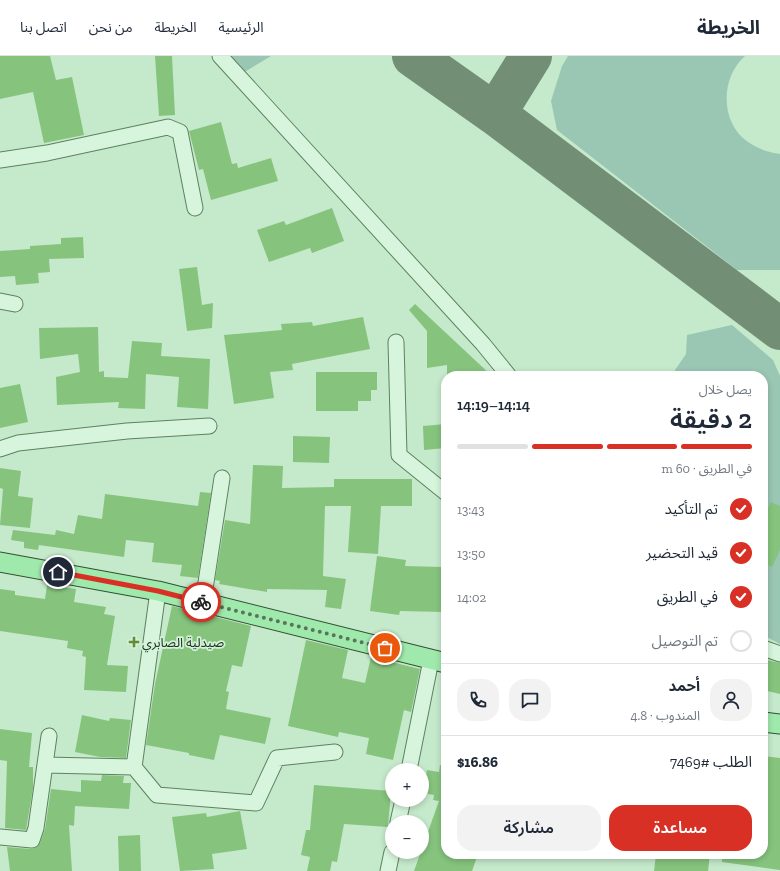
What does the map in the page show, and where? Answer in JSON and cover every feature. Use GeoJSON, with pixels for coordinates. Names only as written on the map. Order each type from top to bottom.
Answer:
{"type":"FeatureCollection","features":[{"type":"Feature","properties":{"kind":"main road"},"geometry":{"type":"LineString","coordinates":[[0,562],[158,591],[438,661]]}},
{"type":"Feature","properties":{"kind":"main road"},"geometry":{"type":"LineString","coordinates":[[768,723],[780,724]]}},
{"type":"Feature","properties":{"kind":"street"},"geometry":{"type":"LineString","coordinates":[[220,56],[483,344],[505,371]]}},
{"type":"Feature","properties":{"kind":"street"},"geometry":{"type":"LineString","coordinates":[[0,160],[47,153],[168,127],[180,132],[195,208]]}},
{"type":"Feature","properties":{"kind":"street"},"geometry":{"type":"LineString","coordinates":[[0,301],[15,304]]}},
{"type":"Feature","properties":{"kind":"street"},"geometry":{"type":"LineString","coordinates":[[396,342],[398,456],[441,489]]}},
{"type":"Feature","properties":{"kind":"street"},"geometry":{"type":"LineString","coordinates":[[0,449],[18,443],[128,431],[209,426]]}},
{"type":"Feature","properties":{"kind":"street"},"geometry":{"type":"LineString","coordinates":[[203,602],[222,478]]}},
{"type":"Feature","properties":{"kind":"street"},"geometry":{"type":"LineString","coordinates":[[158,591],[134,767],[157,795],[256,803],[277,758],[335,752]]}},
{"type":"Feature","properties":{"kind":"street"},"geometry":{"type":"LineString","coordinates":[[768,650],[780,654]]}},
{"type":"Feature","properties":{"kind":"street"},"geometry":{"type":"LineString","coordinates":[[411,763],[438,661]]}},
{"type":"Feature","properties":{"kind":"street"},"geometry":{"type":"LineString","coordinates":[[0,837],[32,840],[36,828],[49,736]]}},
{"type":"Feature","properties":{"kind":"street"},"geometry":{"type":"LineString","coordinates":[[45,765],[134,767]]}},
{"type":"Feature","properties":{"kind":"street"},"geometry":{"type":"LineString","coordinates":[[388,871],[391,859]]}},
{"type":"Feature","properties":{"kind":"green space"},"geometry":{"type":"Polygon","coordinates":[[[228,56],[271,56],[243,73],[228,56]]]}},
{"type":"Feature","properties":{"kind":"green space"},"geometry":{"type":"Polygon","coordinates":[[[568,56],[745,56],[737,65],[731,76],[727,100],[728,112],[732,124],[739,134],[748,142],[763,150],[780,154],[780,270],[737,270],[557,130],[551,101],[562,66],[568,56]]]}},
{"type":"Feature","properties":{"kind":"green space"},"geometry":{"type":"Polygon","coordinates":[[[732,325],[773,360],[780,376],[780,644],[768,638],[768,371],[674,371],[686,354],[687,335],[732,325]]]}},
{"type":"Feature","properties":{"kind":"building"},"geometry":{"type":"Polygon","coordinates":[[[0,56],[50,56],[56,80],[72,77],[84,135],[44,143],[33,92],[0,99],[0,56]]]}},
{"type":"Feature","properties":{"kind":"building"},"geometry":{"type":"Polygon","coordinates":[[[155,56],[172,56],[175,115],[159,116],[155,56]]]}},
{"type":"Feature","properties":{"kind":"building"},"geometry":{"type":"Polygon","coordinates":[[[221,122],[232,164],[237,163],[238,168],[271,158],[278,181],[211,200],[203,169],[199,170],[189,131],[221,122]]]}},
{"type":"Feature","properties":{"kind":"building"},"geometry":{"type":"Polygon","coordinates":[[[332,208],[344,241],[312,253],[310,248],[269,262],[257,230],[284,221],[286,225],[332,208]]]}},
{"type":"Feature","properties":{"kind":"building"},"geometry":{"type":"Polygon","coordinates":[[[83,237],[84,258],[49,259],[50,272],[38,273],[39,283],[16,285],[15,276],[0,277],[0,251],[30,249],[30,246],[61,244],[61,238],[83,237]]]}},
{"type":"Feature","properties":{"kind":"building"},"geometry":{"type":"Polygon","coordinates":[[[197,267],[202,305],[213,303],[212,328],[187,331],[179,269],[197,267]]]}},
{"type":"Feature","properties":{"kind":"building"},"geometry":{"type":"Polygon","coordinates":[[[415,304],[487,371],[447,371],[447,365],[427,368],[427,331],[409,310],[415,304]]]}},
{"type":"Feature","properties":{"kind":"building"},"geometry":{"type":"Polygon","coordinates":[[[363,317],[370,349],[292,364],[293,370],[270,372],[274,398],[234,404],[224,335],[282,330],[281,324],[312,322],[313,326],[363,317]]]}},
{"type":"Feature","properties":{"kind":"building"},"geometry":{"type":"Polygon","coordinates":[[[98,327],[99,372],[104,371],[104,377],[128,378],[132,341],[162,343],[161,356],[210,359],[208,409],[177,407],[179,377],[146,374],[145,409],[118,408],[119,402],[57,405],[56,377],[80,372],[78,354],[40,359],[39,328],[98,327]]]}},
{"type":"Feature","properties":{"kind":"building"},"geometry":{"type":"Polygon","coordinates":[[[316,372],[377,372],[377,390],[371,390],[371,401],[358,401],[358,411],[316,411],[316,372]]]}},
{"type":"Feature","properties":{"kind":"building"},"geometry":{"type":"Polygon","coordinates":[[[20,384],[28,422],[0,428],[0,388],[20,384]]]}},
{"type":"Feature","properties":{"kind":"building"},"geometry":{"type":"Polygon","coordinates":[[[441,424],[441,448],[424,450],[423,426],[441,424]]]}},
{"type":"Feature","properties":{"kind":"building"},"geometry":{"type":"Polygon","coordinates":[[[293,436],[330,437],[329,463],[293,462],[293,436]]]}},
{"type":"Feature","properties":{"kind":"building"},"geometry":{"type":"Polygon","coordinates":[[[253,465],[283,466],[282,488],[334,487],[334,479],[412,479],[412,506],[381,506],[378,554],[348,552],[351,506],[325,506],[323,576],[346,579],[341,609],[325,607],[327,590],[267,589],[267,592],[219,584],[220,581],[215,580],[225,520],[250,524],[253,465]]]}},
{"type":"Feature","properties":{"kind":"building"},"geometry":{"type":"Polygon","coordinates":[[[0,468],[21,471],[18,496],[33,498],[30,528],[0,525],[3,489],[0,488],[0,468]]]}},
{"type":"Feature","properties":{"kind":"building"},"geometry":{"type":"Polygon","coordinates":[[[200,492],[211,493],[198,578],[180,576],[182,565],[152,562],[154,543],[126,540],[124,557],[39,545],[38,550],[24,548],[24,542],[11,540],[13,530],[55,535],[56,530],[74,534],[78,515],[102,519],[105,494],[198,506],[200,492]]]}},
{"type":"Feature","properties":{"kind":"building"},"geometry":{"type":"Polygon","coordinates":[[[771,502],[780,506],[780,550],[772,567],[768,565],[768,508],[771,502]]]}},
{"type":"Feature","properties":{"kind":"building"},"geometry":{"type":"Polygon","coordinates":[[[377,556],[406,560],[405,566],[441,567],[441,612],[400,611],[399,615],[370,611],[377,556]]]}},
{"type":"Feature","properties":{"kind":"building"},"geometry":{"type":"Polygon","coordinates":[[[47,585],[76,589],[74,602],[106,607],[104,614],[115,616],[107,665],[128,666],[126,692],[84,690],[86,657],[82,656],[83,651],[67,648],[68,641],[0,631],[0,589],[15,591],[15,595],[45,599],[47,585]]]}},
{"type":"Feature","properties":{"kind":"building"},"geometry":{"type":"Polygon","coordinates":[[[172,606],[251,626],[242,667],[232,665],[226,691],[229,692],[226,709],[271,718],[265,744],[220,735],[214,760],[189,755],[189,753],[146,745],[155,684],[172,606]]]}},
{"type":"Feature","properties":{"kind":"building"},"geometry":{"type":"Polygon","coordinates":[[[306,640],[348,650],[342,678],[365,683],[371,657],[420,669],[411,712],[404,710],[393,760],[366,754],[369,738],[339,732],[338,737],[288,726],[306,640]]]}},
{"type":"Feature","properties":{"kind":"building"},"geometry":{"type":"Polygon","coordinates":[[[768,660],[780,663],[780,694],[768,691],[768,660]]]}},
{"type":"Feature","properties":{"kind":"building"},"geometry":{"type":"Polygon","coordinates":[[[82,715],[109,721],[110,718],[131,720],[126,758],[100,757],[75,752],[82,715]]]}},
{"type":"Feature","properties":{"kind":"building"},"geometry":{"type":"Polygon","coordinates":[[[0,729],[32,733],[29,767],[33,767],[33,788],[26,830],[5,828],[7,761],[0,760],[0,729]]]}},
{"type":"Feature","properties":{"kind":"building"},"geometry":{"type":"Polygon","coordinates":[[[768,757],[780,758],[780,870],[722,862],[722,859],[768,859],[768,757]]]}},
{"type":"Feature","properties":{"kind":"building"},"geometry":{"type":"Polygon","coordinates":[[[441,765],[441,859],[476,859],[472,871],[414,871],[418,859],[429,859],[429,829],[439,801],[433,800],[434,795],[429,794],[429,770],[439,772],[441,765]]]}},
{"type":"Feature","properties":{"kind":"building"},"geometry":{"type":"Polygon","coordinates":[[[102,775],[124,776],[123,783],[131,783],[129,809],[75,806],[74,826],[69,825],[72,871],[10,871],[7,847],[31,849],[35,848],[40,843],[45,829],[51,789],[81,792],[81,780],[101,781],[102,775]]]}},
{"type":"Feature","properties":{"kind":"building"},"geometry":{"type":"Polygon","coordinates":[[[314,785],[385,791],[385,807],[390,807],[389,815],[385,815],[385,827],[344,824],[337,862],[332,861],[330,871],[307,871],[310,857],[301,855],[306,830],[310,830],[314,785]]]}},
{"type":"Feature","properties":{"kind":"building"},"geometry":{"type":"Polygon","coordinates":[[[240,811],[247,849],[212,854],[214,869],[180,871],[172,817],[206,813],[207,817],[240,811]]]}},
{"type":"Feature","properties":{"kind":"building"},"geometry":{"type":"Polygon","coordinates":[[[140,835],[141,871],[119,871],[118,836],[140,835]]]}},
{"type":"Feature","properties":{"kind":"building"},"geometry":{"type":"Polygon","coordinates":[[[655,859],[709,859],[708,871],[654,871],[655,859]]]}},
{"type":"Feature","properties":{"kind":"taxiway"},"geometry":{"type":"LineString","coordinates":[[413,56],[495,114],[780,329]]}},
{"type":"Feature","properties":{"kind":"taxiway"},"geometry":{"type":"LineString","coordinates":[[495,114],[531,56]]}},
{"type":"Feature","properties":{"kind":"way so far"},"geometry":{"type":"LineString","coordinates":[[201,602],[385,648]]}},
{"type":"Feature","properties":{"kind":"place","name":"صيدلية الصابري"},"geometry":{"type":"Point","coordinates":[134,642]}},
{"type":"Feature","properties":{"kind":"route"},"geometry":{"type":"LineString","coordinates":[[58,572],[158,591],[201,602]]}}]}
